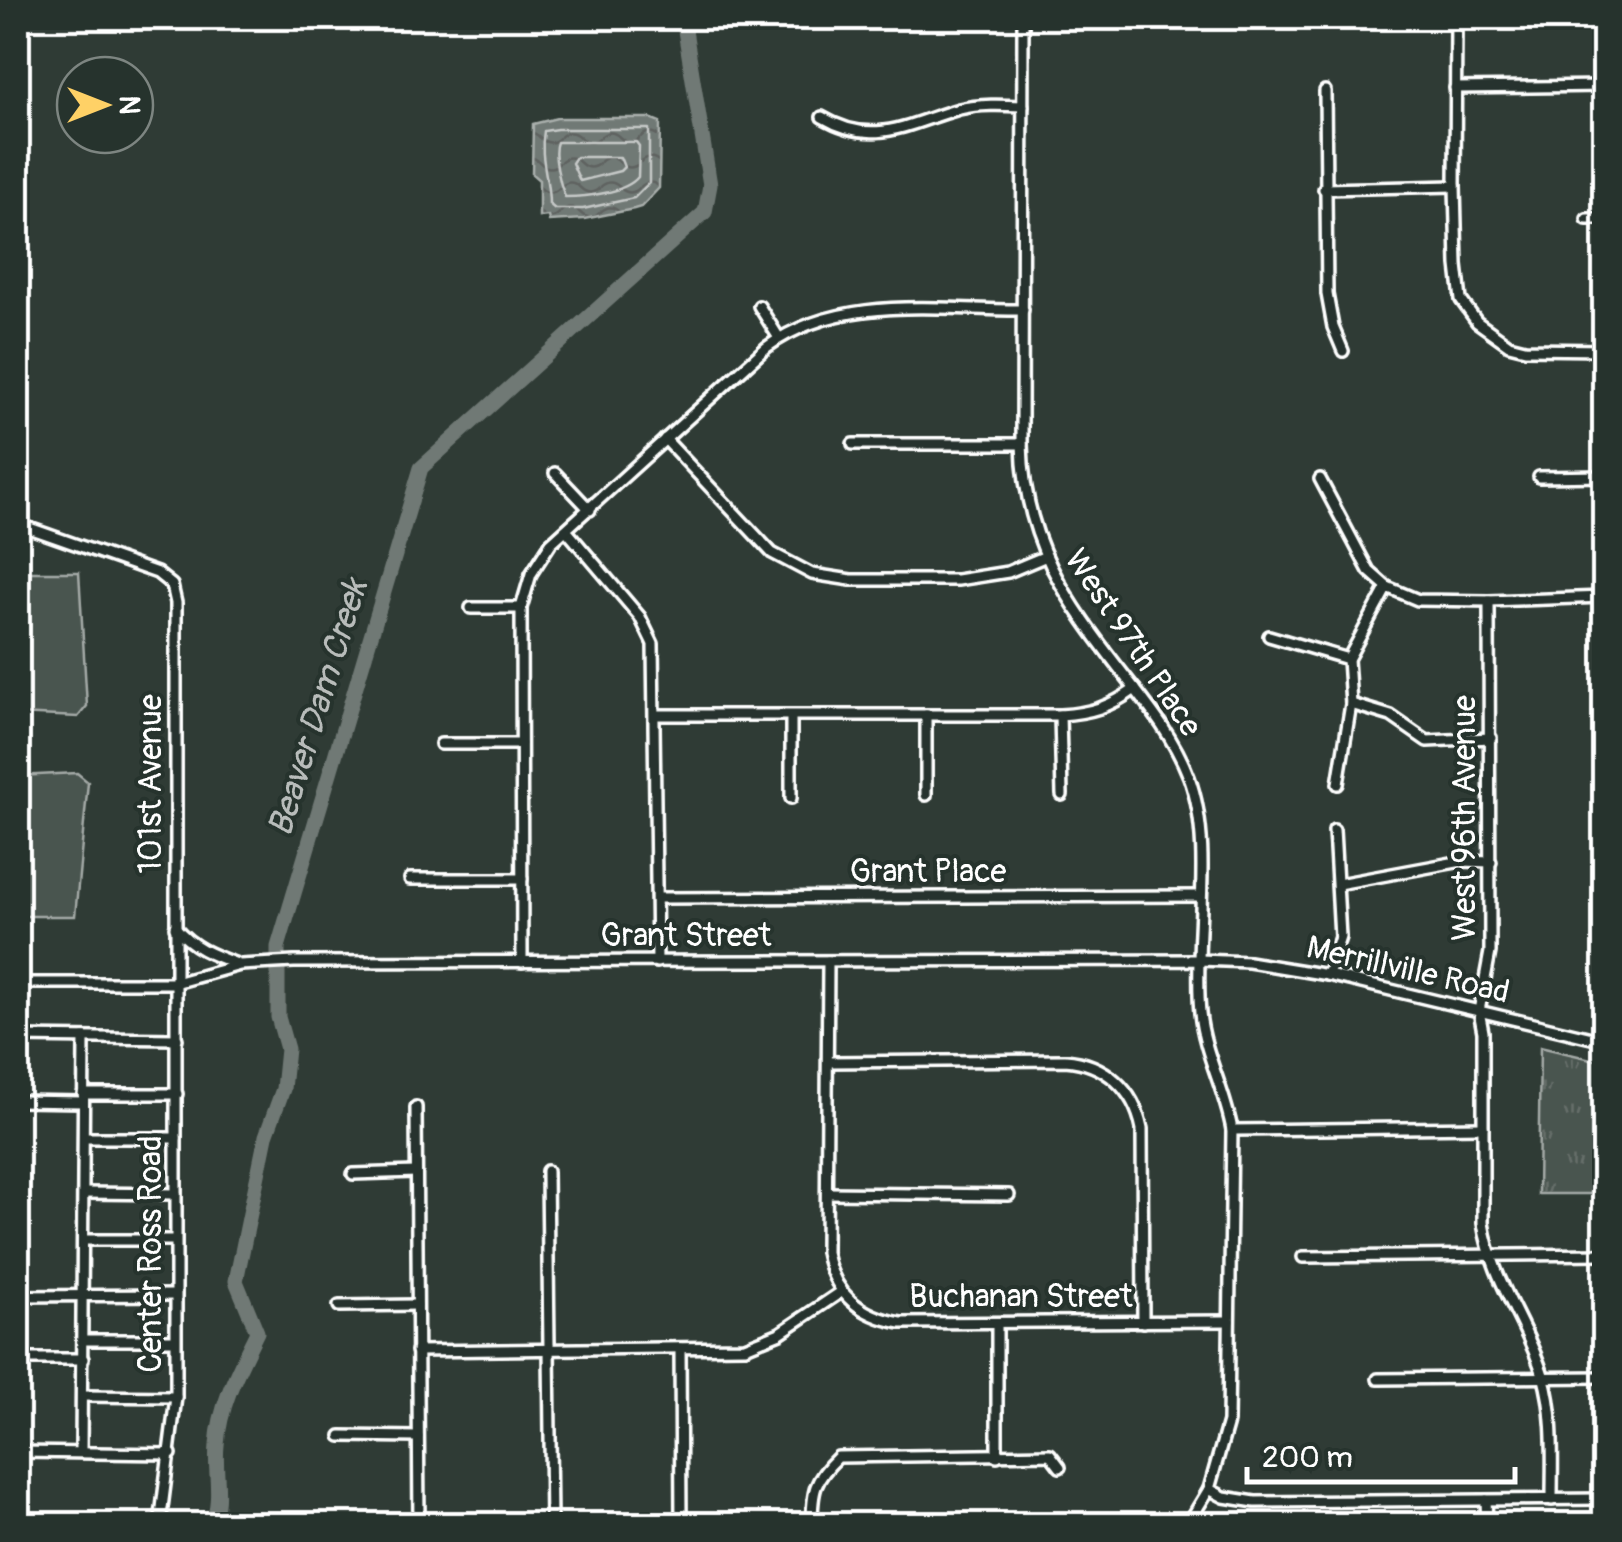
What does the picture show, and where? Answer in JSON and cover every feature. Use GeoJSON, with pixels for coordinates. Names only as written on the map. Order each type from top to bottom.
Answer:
{"type":"FeatureCollection","features":[{"type":"Feature","properties":{"kind":"street","name":"West 97th Place"},"geometry":{"type":"LineString","coordinates":[[1023,18],[1022,444],[1026,496],[1044,557],[1063,592],[1172,737],[1191,784],[1198,823],[1202,1023],[1232,1130],[1228,1422],[1209,1489],[1188,1524]]}},
{"type":"Feature","properties":{"kind":"street"},"geometry":{"type":"LineString","coordinates":[[1456,18],[1455,186],[1461,300],[1492,336],[1524,349],[1604,350]]}},
{"type":"Feature","properties":{"kind":"street"},"geometry":{"type":"LineString","coordinates":[[1456,88],[1604,86]]}},
{"type":"Feature","properties":{"kind":"street"},"geometry":{"type":"LineString","coordinates":[[1325,91],[1327,294],[1333,327],[1343,351]]}},
{"type":"Feature","properties":{"kind":"street"},"geometry":{"type":"LineString","coordinates":[[822,117],[842,130],[898,130],[975,106],[1023,106]]}},
{"type":"Feature","properties":{"kind":"street"},"geometry":{"type":"LineString","coordinates":[[1324,189],[1455,186]]}},
{"type":"Feature","properties":{"kind":"street"},"geometry":{"type":"LineString","coordinates":[[1587,219],[1604,219]]}},
{"type":"Feature","properties":{"kind":"street"},"geometry":{"type":"LineString","coordinates":[[760,306],[779,338]]}},
{"type":"Feature","properties":{"kind":"street"},"geometry":{"type":"LineString","coordinates":[[522,962],[520,608],[537,562],[664,439],[779,338],[847,312],[1024,310]]}},
{"type":"Feature","properties":{"kind":"street"},"geometry":{"type":"LineString","coordinates":[[664,439],[772,554],[812,574],[851,580],[956,580],[1008,572],[1044,557]]}},
{"type":"Feature","properties":{"kind":"street"},"geometry":{"type":"LineString","coordinates":[[853,444],[1022,444]]}},
{"type":"Feature","properties":{"kind":"street"},"geometry":{"type":"LineString","coordinates":[[555,474],[590,510]]}},
{"type":"Feature","properties":{"kind":"street"},"geometry":{"type":"LineString","coordinates":[[1539,476],[1604,476]]}},
{"type":"Feature","properties":{"kind":"street"},"geometry":{"type":"LineString","coordinates":[[1320,478],[1369,571],[1387,586],[1418,600],[1489,602],[1604,597]]}},
{"type":"Feature","properties":{"kind":"street","name":"101st Avenue"},"geometry":{"type":"LineString","coordinates":[[18,524],[136,564],[172,585],[176,603],[175,983]]}},
{"type":"Feature","properties":{"kind":"street"},"geometry":{"type":"LineString","coordinates":[[566,530],[640,617],[653,644],[657,962]]}},
{"type":"Feature","properties":{"kind":"street"},"geometry":{"type":"LineString","coordinates":[[1338,784],[1350,704],[1348,659],[1387,586]]}},
{"type":"Feature","properties":{"kind":"street","name":"West 96th Avenue"},"geometry":{"type":"LineString","coordinates":[[1489,602],[1490,952],[1480,1011],[1482,1223],[1488,1254],[1543,1376],[1552,1417],[1552,1500]]}},
{"type":"Feature","properties":{"kind":"street"},"geometry":{"type":"LineString","coordinates":[[471,608],[520,608]]}},
{"type":"Feature","properties":{"kind":"street"},"geometry":{"type":"LineString","coordinates":[[1269,636],[1348,659]]}},
{"type":"Feature","properties":{"kind":"street"},"geometry":{"type":"LineString","coordinates":[[655,715],[1060,715],[1110,707],[1135,689]]}},
{"type":"Feature","properties":{"kind":"street"},"geometry":{"type":"LineString","coordinates":[[1350,704],[1392,716],[1427,740],[1491,738]]}},
{"type":"Feature","properties":{"kind":"street"},"geometry":{"type":"LineString","coordinates":[[926,715],[926,795]]}},
{"type":"Feature","properties":{"kind":"street"},"geometry":{"type":"LineString","coordinates":[[1060,715],[1062,795]]}},
{"type":"Feature","properties":{"kind":"street"},"geometry":{"type":"LineString","coordinates":[[792,716],[792,798]]}},
{"type":"Feature","properties":{"kind":"street"},"geometry":{"type":"LineString","coordinates":[[441,744],[521,744]]}},
{"type":"Feature","properties":{"kind":"street"},"geometry":{"type":"LineString","coordinates":[[1328,975],[1340,937],[1334,830]]}},
{"type":"Feature","properties":{"kind":"street"},"geometry":{"type":"LineString","coordinates":[[1338,884],[1462,862],[1491,862]]}},
{"type":"Feature","properties":{"kind":"street"},"geometry":{"type":"LineString","coordinates":[[410,879],[522,879]]}},
{"type":"Feature","properties":{"kind":"street","name":"Grant Place"},"geometry":{"type":"LineString","coordinates":[[657,898],[1200,896]]}},
{"type":"Feature","properties":{"kind":"street"},"geometry":{"type":"LineString","coordinates":[[175,928],[206,953],[240,965]]}},
{"type":"Feature","properties":{"kind":"street","name":"Merrillville Road"},"geometry":{"type":"LineString","coordinates":[[1200,960],[1249,962],[1328,975],[1603,1041]]}},
{"type":"Feature","properties":{"kind":"street","name":"Grant Street"},"geometry":{"type":"LineString","coordinates":[[18,983],[175,983],[240,965],[294,962],[1200,960]]}},
{"type":"Feature","properties":{"kind":"street"},"geometry":{"type":"LineString","coordinates":[[418,1351],[745,1346],[780,1333],[841,1292],[826,1252],[828,961]]}},
{"type":"Feature","properties":{"kind":"street","name":"Center Ross Road"},"geometry":{"type":"LineString","coordinates":[[160,1524],[176,1396],[175,983]]}},
{"type":"Feature","properties":{"kind":"street"},"geometry":{"type":"LineString","coordinates":[[1603,1041],[1604,1029]]}},
{"type":"Feature","properties":{"kind":"street"},"geometry":{"type":"LineString","coordinates":[[18,1038],[177,1039]]}},
{"type":"Feature","properties":{"kind":"street"},"geometry":{"type":"LineString","coordinates":[[81,1452],[84,1038]]}},
{"type":"Feature","properties":{"kind":"street"},"geometry":{"type":"LineString","coordinates":[[828,1062],[1065,1060],[1100,1068],[1120,1084],[1132,1098],[1142,1129],[1143,1322]]}},
{"type":"Feature","properties":{"kind":"street"},"geometry":{"type":"LineString","coordinates":[[18,1101],[176,1094]]}},
{"type":"Feature","properties":{"kind":"street"},"geometry":{"type":"LineString","coordinates":[[416,1107],[418,1524]]}},
{"type":"Feature","properties":{"kind":"street"},"geometry":{"type":"LineString","coordinates":[[1232,1130],[1483,1127]]}},
{"type":"Feature","properties":{"kind":"street"},"geometry":{"type":"LineString","coordinates":[[84,1138],[176,1138]]}},
{"type":"Feature","properties":{"kind":"street"},"geometry":{"type":"LineString","coordinates":[[547,1171],[551,1524]]}},
{"type":"Feature","properties":{"kind":"street"},"geometry":{"type":"LineString","coordinates":[[353,1174],[416,1172]]}},
{"type":"Feature","properties":{"kind":"street"},"geometry":{"type":"LineString","coordinates":[[84,1193],[176,1194]]}},
{"type":"Feature","properties":{"kind":"street"},"geometry":{"type":"LineString","coordinates":[[826,1193],[1008,1195]]}},
{"type":"Feature","properties":{"kind":"street"},"geometry":{"type":"LineString","coordinates":[[84,1240],[175,1240]]}},
{"type":"Feature","properties":{"kind":"street"},"geometry":{"type":"LineString","coordinates":[[1303,1257],[1604,1254]]}},
{"type":"Feature","properties":{"kind":"street","name":"Buchanan Street"},"geometry":{"type":"LineString","coordinates":[[841,1292],[864,1312],[883,1320],[1229,1321]]}},
{"type":"Feature","properties":{"kind":"street"},"geometry":{"type":"LineString","coordinates":[[18,1296],[175,1295]]}},
{"type":"Feature","properties":{"kind":"street"},"geometry":{"type":"LineString","coordinates":[[339,1306],[417,1305]]}},
{"type":"Feature","properties":{"kind":"street"},"geometry":{"type":"LineString","coordinates":[[996,1456],[997,1323]]}},
{"type":"Feature","properties":{"kind":"street"},"geometry":{"type":"LineString","coordinates":[[82,1340],[175,1340]]}},
{"type":"Feature","properties":{"kind":"street"},"geometry":{"type":"LineString","coordinates":[[680,1348],[681,1524]]}},
{"type":"Feature","properties":{"kind":"street"},"geometry":{"type":"LineString","coordinates":[[18,1360],[83,1359]]}},
{"type":"Feature","properties":{"kind":"street"},"geometry":{"type":"LineString","coordinates":[[1378,1379],[1604,1377]]}},
{"type":"Feature","properties":{"kind":"street"},"geometry":{"type":"LineString","coordinates":[[82,1396],[176,1396]]}},
{"type":"Feature","properties":{"kind":"street"},"geometry":{"type":"LineString","coordinates":[[340,1436],[418,1436]]}},
{"type":"Feature","properties":{"kind":"street"},"geometry":{"type":"LineString","coordinates":[[18,1452],[171,1454]]}},
{"type":"Feature","properties":{"kind":"street"},"geometry":{"type":"LineString","coordinates":[[812,1524],[812,1499],[819,1475],[838,1456],[1050,1454],[1060,1467]]}},
{"type":"Feature","properties":{"kind":"street"},"geometry":{"type":"LineString","coordinates":[[1209,1489],[1224,1497],[1255,1502],[1604,1500]]}},
{"type":"Feature","properties":{"kind":"street"},"geometry":{"type":"LineString","coordinates":[[1486,1500],[1486,1524]]}},
{"type":"Feature","properties":{"kind":"green space"},"geometry":{"type":"Polygon","coordinates":[[[18,572],[79,572],[87,706],[78,717],[18,714],[18,572]]]}},
{"type":"Feature","properties":{"kind":"green space"},"geometry":{"type":"Polygon","coordinates":[[[77,773],[88,782],[75,916],[18,916],[18,776],[77,773]]]}},
{"type":"Feature","properties":{"kind":"green space"},"geometry":{"type":"Polygon","coordinates":[[[1540,1047],[1604,1062],[1604,1194],[1538,1194],[1540,1047]]]}},
{"type":"Feature","properties":{"kind":"water"},"geometry":{"type":"Polygon","coordinates":[[[557,118],[650,118],[660,122],[659,188],[634,209],[584,219],[549,221],[548,216],[539,217],[539,180],[532,174],[533,124],[557,118]]]}},
{"type":"Feature","properties":{"kind":"waterway","name":"Beaver Dam Creek"},"geometry":{"type":"LineString","coordinates":[[212,1524],[217,1504],[216,1455],[222,1415],[257,1332],[236,1281],[266,1136],[283,1089],[287,1049],[278,1017],[278,947],[421,468],[705,212],[710,185],[683,18]]}}]}
